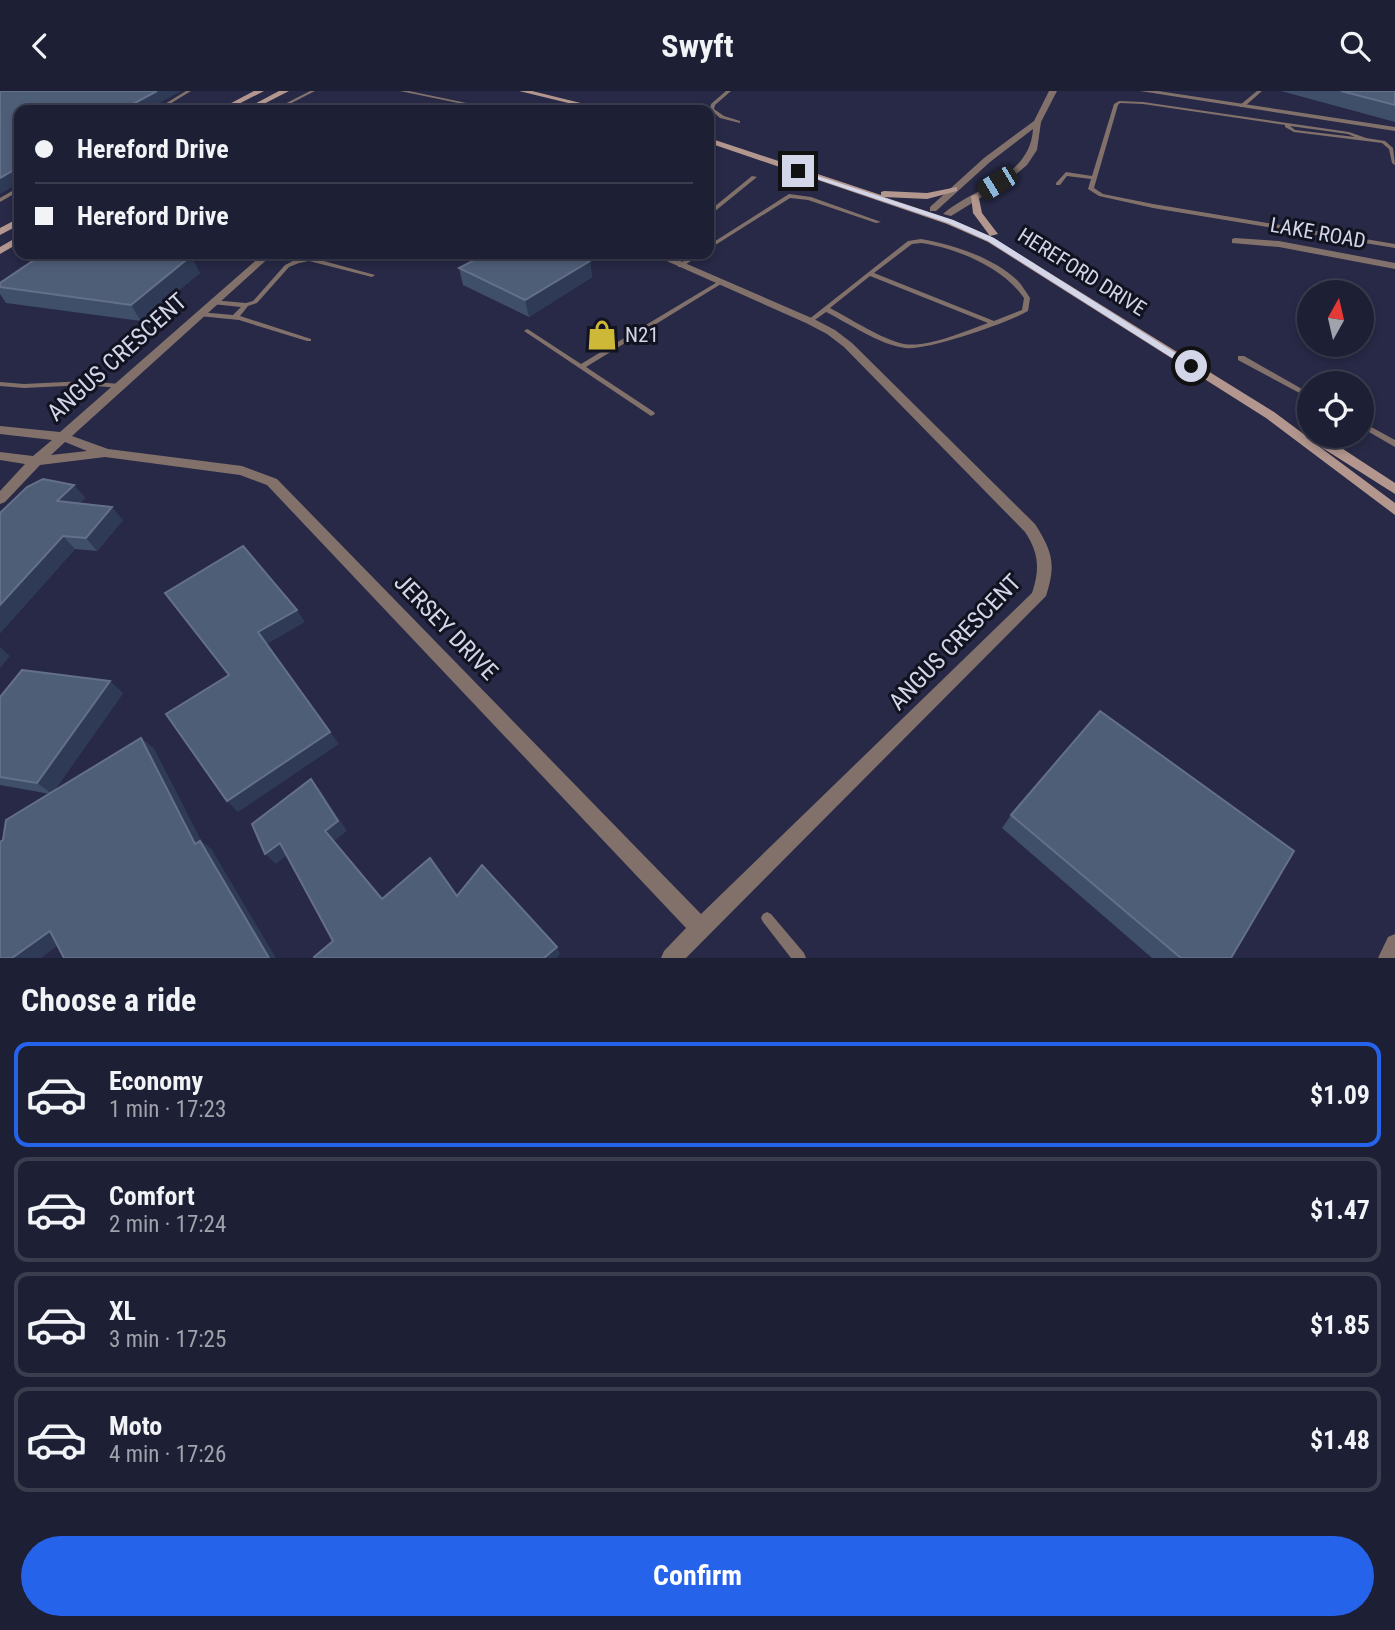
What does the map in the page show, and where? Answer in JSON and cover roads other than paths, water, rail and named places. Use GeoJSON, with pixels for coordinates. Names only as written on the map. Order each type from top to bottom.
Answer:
{"type":"FeatureCollection","features":[{"type":"Feature","properties":{"kind":"street"},"geometry":{"type":"LineString","coordinates":[[232,105],[260,91]]}},
{"type":"Feature","properties":{"kind":"street"},"geometry":{"type":"LineString","coordinates":[[257,105],[285,91]]}},
{"type":"Feature","properties":{"kind":"street"},"geometry":{"type":"LineString","coordinates":[[523,91],[583,105]]}},
{"type":"Feature","properties":{"kind":"street"},"geometry":{"type":"LineString","coordinates":[[883,194],[927,196],[954,189],[1037,122],[1053,91]]}},
{"type":"Feature","properties":{"kind":"street"},"geometry":{"type":"LineString","coordinates":[[1144,91],[1395,129]]}},
{"type":"Feature","properties":{"kind":"street"},"geometry":{"type":"LineString","coordinates":[[919,212],[943,215],[1018,170],[1032,153],[1037,138],[1037,122]]}},
{"type":"Feature","properties":{"kind":"street","name":"HEREFORD DRIVE"},"geometry":{"type":"LineString","coordinates":[[714,140],[806,166],[993,234],[1093,293],[1297,424]]}},
{"type":"Feature","properties":{"kind":"street","name":"HEREFORD DRIVE"},"geometry":{"type":"LineString","coordinates":[[714,141],[919,212],[943,215],[1016,254],[1270,415],[1395,510]]}},
{"type":"Feature","properties":{"kind":"street"},"geometry":{"type":"LineString","coordinates":[[943,215],[954,189]]}},
{"type":"Feature","properties":{"kind":"street"},"geometry":{"type":"LineString","coordinates":[[975,196],[978,213],[993,234]]}},
{"type":"Feature","properties":{"kind":"street","name":"LAKE ROAD"},"geometry":{"type":"LineString","coordinates":[[1235,241],[1279,244],[1395,266]]}},
{"type":"Feature","properties":{"kind":"street","name":"ANGUS CRESCENT"},"geometry":{"type":"LineString","coordinates":[[0,499],[36,461],[262,259]]}},
{"type":"Feature","properties":{"kind":"street","name":"ANGUS CRESCENT"},"geometry":{"type":"LineString","coordinates":[[667,259],[810,321],[848,345],[1030,528],[1043,546],[1047,571],[1038,596],[701,929],[677,956]]}},
{"type":"Feature","properties":{"kind":"street","name":"JERSEY DRIVE"},"geometry":{"type":"LineString","coordinates":[[0,430],[63,437],[106,453],[242,471],[258,475],[280,488],[701,929]]}},
{"type":"Feature","properties":{"kind":"street"},"geometry":{"type":"LineString","coordinates":[[1332,448],[1395,489]]}},
{"type":"Feature","properties":{"kind":"street","name":"JERSEY DRIVE"},"geometry":{"type":"LineString","coordinates":[[0,456],[36,461],[106,453]]}},
{"type":"Feature","properties":{"kind":"street"},"geometry":{"type":"LineString","coordinates":[[1388,958],[1395,944]]}},
{"type":"Feature","properties":{"kind":"lane"},"geometry":{"type":"LineString","coordinates":[[165,105],[189,91]]}},
{"type":"Feature","properties":{"kind":"lane"},"geometry":{"type":"LineString","coordinates":[[285,105],[313,91]]}},
{"type":"Feature","properties":{"kind":"lane"},"geometry":{"type":"LineString","coordinates":[[402,91],[473,105]]}},
{"type":"Feature","properties":{"kind":"lane"},"geometry":{"type":"LineString","coordinates":[[713,105],[729,91]]}},
{"type":"Feature","properties":{"kind":"lane"},"geometry":{"type":"LineString","coordinates":[[1242,106],[1260,91]]}},
{"type":"Feature","properties":{"kind":"lane"},"geometry":{"type":"LineString","coordinates":[[1395,163],[1390,146],[1364,139],[1352,140],[1293,131],[1287,126],[1143,103],[1119,102],[1116,104],[1091,189],[1101,195],[1395,246]]}},
{"type":"Feature","properties":{"kind":"lane"},"geometry":{"type":"LineString","coordinates":[[714,111],[738,123]]}},
{"type":"Feature","properties":{"kind":"lane"},"geometry":{"type":"LineString","coordinates":[[1058,184],[1066,174],[1093,178]]}},
{"type":"Feature","properties":{"kind":"lane"},"geometry":{"type":"LineString","coordinates":[[714,209],[754,177]]}},
{"type":"Feature","properties":{"kind":"lane"},"geometry":{"type":"LineString","coordinates":[[714,244],[789,196],[809,198],[878,222]]}},
{"type":"Feature","properties":{"kind":"lane"},"geometry":{"type":"LineString","coordinates":[[810,321],[909,242],[919,240],[932,242],[998,269],[1015,282],[1027,298],[1026,310],[994,323],[917,346],[907,346],[826,309]]}},
{"type":"Feature","properties":{"kind":"lane"},"geometry":{"type":"LineString","coordinates":[[212,302],[246,305],[254,302],[282,271],[297,261],[309,259],[372,275]]}},
{"type":"Feature","properties":{"kind":"lane"},"geometry":{"type":"LineString","coordinates":[[680,266],[690,259]]}},
{"type":"Feature","properties":{"kind":"lane"},"geometry":{"type":"LineString","coordinates":[[870,275],[994,323]]}},
{"type":"Feature","properties":{"kind":"lane"},"geometry":{"type":"LineString","coordinates":[[581,367],[719,283]]}},
{"type":"Feature","properties":{"kind":"lane"},"geometry":{"type":"LineString","coordinates":[[235,317],[246,305]]}},
{"type":"Feature","properties":{"kind":"lane"},"geometry":{"type":"LineString","coordinates":[[200,314],[235,317],[309,340]]}},
{"type":"Feature","properties":{"kind":"lane"},"geometry":{"type":"LineString","coordinates":[[527,331],[651,414]]}},
{"type":"Feature","properties":{"kind":"lane"},"geometry":{"type":"LineString","coordinates":[[1241,358],[1297,389]]}},
{"type":"Feature","properties":{"kind":"lane"},"geometry":{"type":"LineString","coordinates":[[0,384],[32,386],[86,383],[119,386]]}},
{"type":"Feature","properties":{"kind":"lane"},"geometry":{"type":"LineString","coordinates":[[1374,432],[1395,444]]}},
{"type":"Feature","properties":{"kind":"lane"},"geometry":{"type":"LineString","coordinates":[[767,918],[799,958]]}},
{"type":"Feature","properties":{"kind":"place","name":"N21"},"geometry":{"type":"Point","coordinates":[602,335]}}]}
